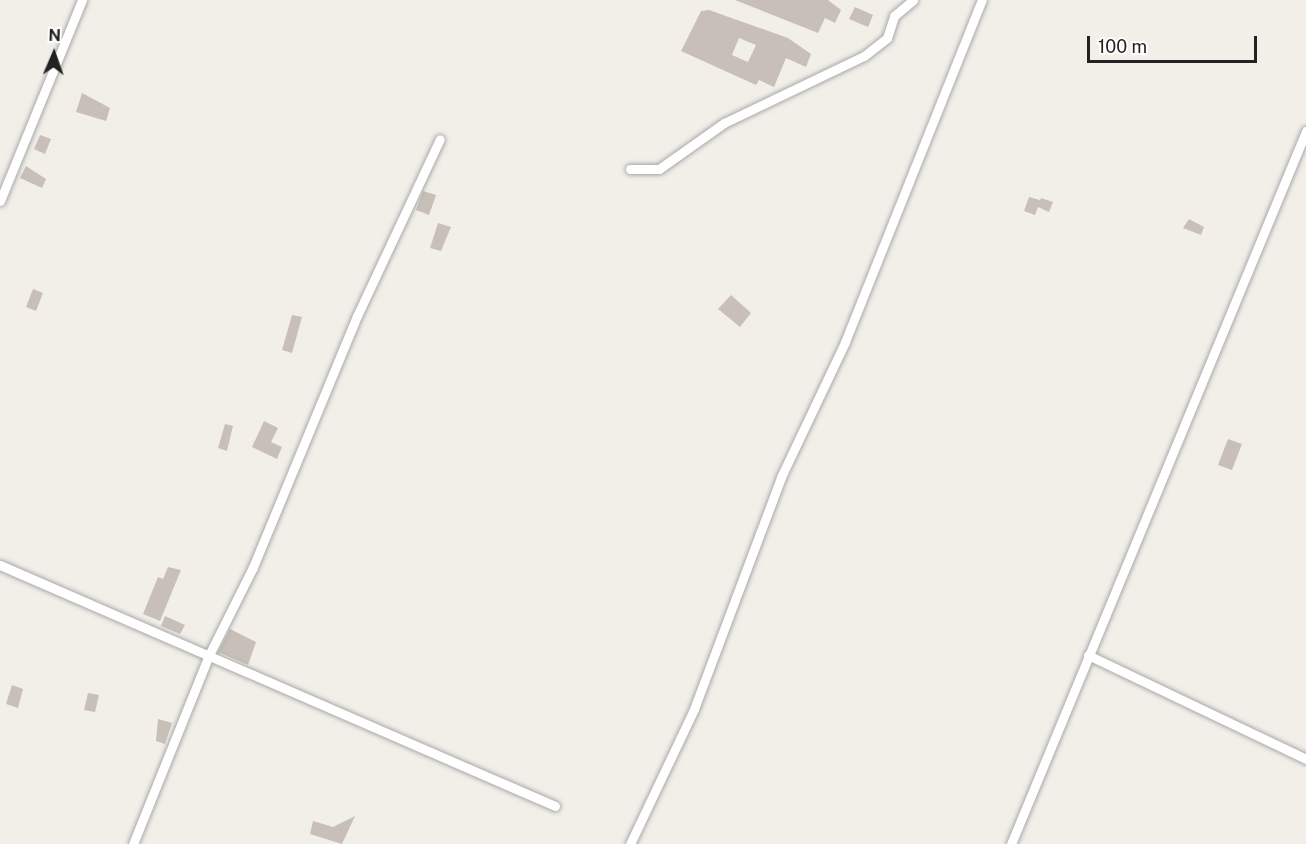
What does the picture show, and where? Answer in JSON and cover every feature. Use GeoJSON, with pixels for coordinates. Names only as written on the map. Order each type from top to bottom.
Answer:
{"type":"FeatureCollection","features":[{"type":"Feature","properties":{"kind":"street"},"geometry":{"type":"LineString","coordinates":[[0,201],[82,0]]}},
{"type":"Feature","properties":{"kind":"street"},"geometry":{"type":"LineString","coordinates":[[630,169],[659,169],[724,123],[864,56],[887,38],[894,16],[914,0]]}},
{"type":"Feature","properties":{"kind":"street"},"geometry":{"type":"LineString","coordinates":[[630,844],[694,709],[781,477],[845,342],[982,0]]}},
{"type":"Feature","properties":{"kind":"street"},"geometry":{"type":"LineString","coordinates":[[1011,844],[1306,131]]}},
{"type":"Feature","properties":{"kind":"street"},"geometry":{"type":"LineString","coordinates":[[133,844],[209,655],[440,139]]}},
{"type":"Feature","properties":{"kind":"street"},"geometry":{"type":"LineString","coordinates":[[0,564],[555,806]]}},
{"type":"Feature","properties":{"kind":"street"},"geometry":{"type":"LineString","coordinates":[[1088,655],[1306,759]]}},
{"type":"Feature","properties":{"kind":"building"},"geometry":{"type":"Polygon","coordinates":[[[735,0],[828,0],[841,10],[835,23],[825,18],[818,33],[735,0]]]}},
{"type":"Feature","properties":{"kind":"building"},"geometry":{"type":"Polygon","coordinates":[[[855,7],[873,15],[868,27],[849,19],[855,7]]]}},
{"type":"Feature","properties":{"kind":"building"},"geometry":{"type":"Polygon","coordinates":[[[709,10],[788,38],[811,54],[806,67],[786,58],[774,87],[759,80],[756,85],[681,51],[701,11],[709,10]],[[739,38],[732,55],[748,62],[756,45],[739,38]]]}},
{"type":"Feature","properties":{"kind":"building"},"geometry":{"type":"Polygon","coordinates":[[[82,93],[110,108],[106,121],[76,112],[82,93]]]}},
{"type":"Feature","properties":{"kind":"building"},"geometry":{"type":"Polygon","coordinates":[[[40,135],[51,139],[45,154],[34,149],[40,135]]]}},
{"type":"Feature","properties":{"kind":"building"},"geometry":{"type":"Polygon","coordinates":[[[26,166],[46,179],[42,188],[20,178],[26,166]]]}},
{"type":"Feature","properties":{"kind":"building"},"geometry":{"type":"Polygon","coordinates":[[[423,191],[436,195],[429,215],[416,210],[423,191]]]}},
{"type":"Feature","properties":{"kind":"building"},"geometry":{"type":"Polygon","coordinates":[[[1029,197],[1040,200],[1038,205],[1041,198],[1053,202],[1049,212],[1038,207],[1035,215],[1024,211],[1029,197]]]}},
{"type":"Feature","properties":{"kind":"building"},"geometry":{"type":"Polygon","coordinates":[[[1189,219],[1204,227],[1201,235],[1183,228],[1189,219]]]}},
{"type":"Feature","properties":{"kind":"building"},"geometry":{"type":"Polygon","coordinates":[[[438,223],[451,227],[441,251],[430,248],[438,223]]]}},
{"type":"Feature","properties":{"kind":"building"},"geometry":{"type":"Polygon","coordinates":[[[33,289],[43,293],[36,311],[26,307],[33,289]]]}},
{"type":"Feature","properties":{"kind":"building"},"geometry":{"type":"Polygon","coordinates":[[[731,295],[751,313],[740,327],[718,309],[731,295]]]}},
{"type":"Feature","properties":{"kind":"building"},"geometry":{"type":"Polygon","coordinates":[[[292,315],[302,317],[292,353],[282,350],[292,315]]]}},
{"type":"Feature","properties":{"kind":"building"},"geometry":{"type":"Polygon","coordinates":[[[264,421],[278,428],[271,442],[282,447],[277,459],[252,447],[264,421]]]}},
{"type":"Feature","properties":{"kind":"building"},"geometry":{"type":"Polygon","coordinates":[[[225,424],[233,426],[227,451],[218,448],[225,424]]]}},
{"type":"Feature","properties":{"kind":"building"},"geometry":{"type":"Polygon","coordinates":[[[1228,439],[1242,444],[1232,470],[1218,465],[1228,439]]]}},
{"type":"Feature","properties":{"kind":"building"},"geometry":{"type":"Polygon","coordinates":[[[168,567],[181,570],[160,621],[143,614],[158,577],[163,579],[168,567]]]}},
{"type":"Feature","properties":{"kind":"building"},"geometry":{"type":"Polygon","coordinates":[[[165,616],[185,625],[180,634],[161,626],[165,616]]]}},
{"type":"Feature","properties":{"kind":"building"},"geometry":{"type":"Polygon","coordinates":[[[230,629],[256,642],[248,665],[218,652],[230,629]]]}},
{"type":"Feature","properties":{"kind":"building"},"geometry":{"type":"Polygon","coordinates":[[[12,685],[23,689],[18,708],[6,704],[12,685]]]}},
{"type":"Feature","properties":{"kind":"building"},"geometry":{"type":"Polygon","coordinates":[[[88,693],[99,695],[95,712],[84,710],[88,693]]]}},
{"type":"Feature","properties":{"kind":"building"},"geometry":{"type":"Polygon","coordinates":[[[158,719],[172,723],[165,744],[156,741],[158,719]]]}},
{"type":"Feature","properties":{"kind":"building"},"geometry":{"type":"Polygon","coordinates":[[[355,816],[342,844],[310,834],[313,821],[333,827],[355,816]]]}}]}
